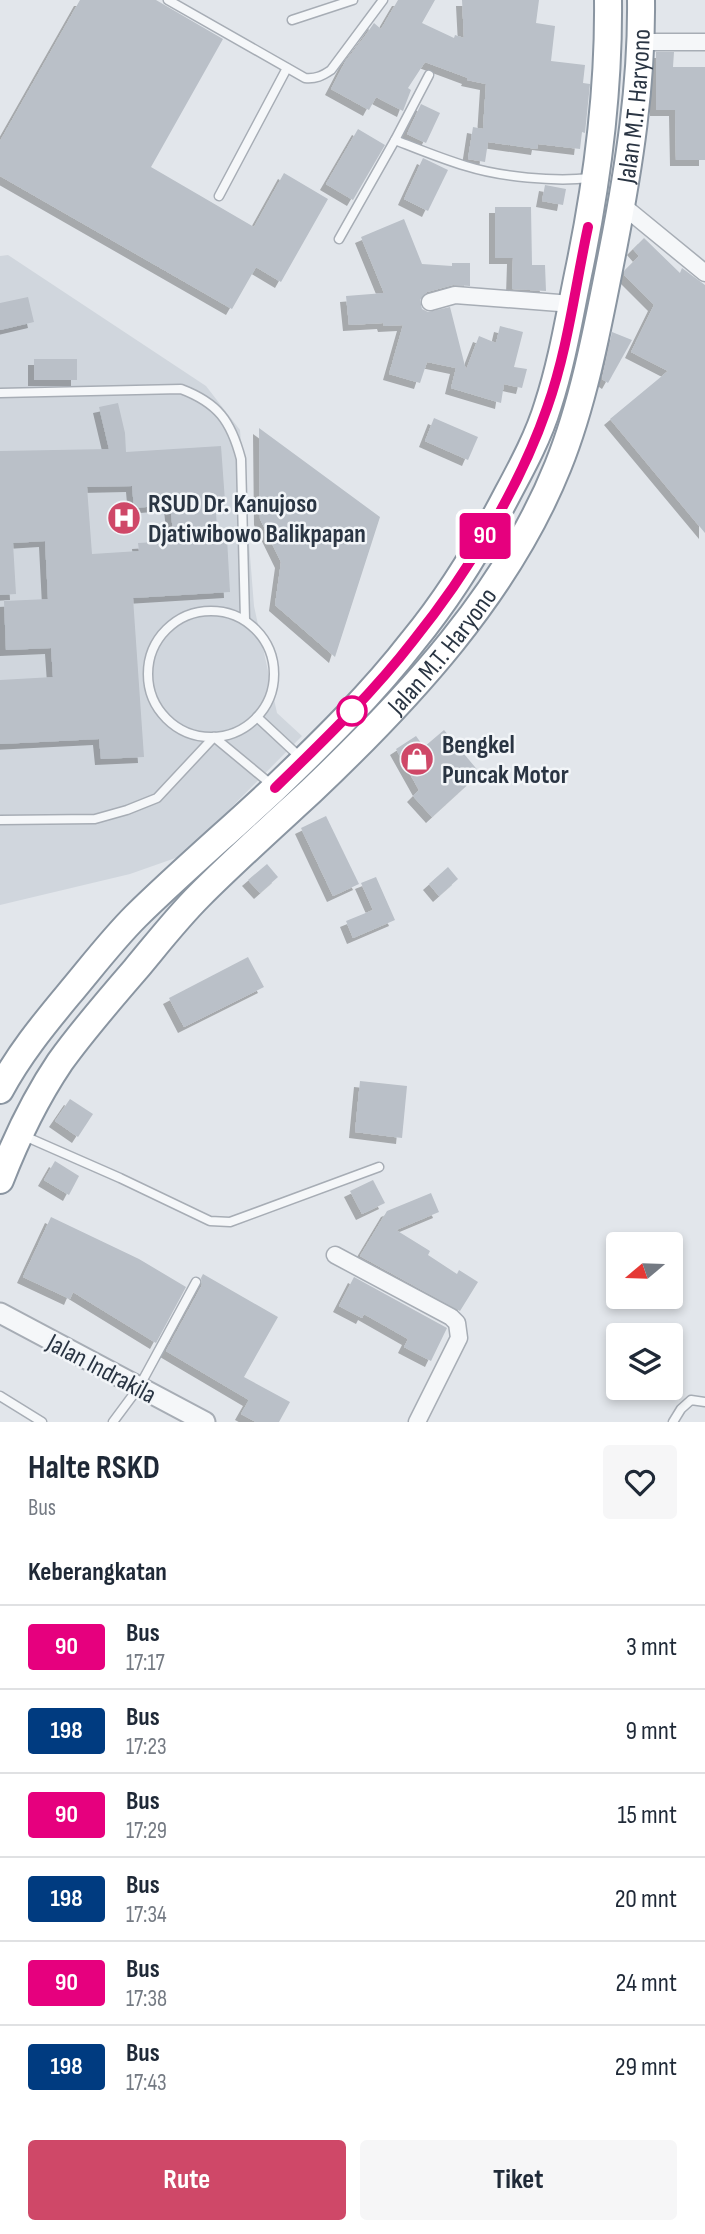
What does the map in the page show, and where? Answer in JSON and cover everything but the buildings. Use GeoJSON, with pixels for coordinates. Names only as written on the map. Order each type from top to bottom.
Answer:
{"type":"FeatureCollection","features":[{"type":"Feature","properties":{"kind":"highway","name":"Jalan M.T. Haryono"},"geometry":{"type":"LineString","coordinates":[[275,788],[352,711],[412,643],[453,587],[526,460],[548,406],[569,327],[597,177],[607,83],[608,0]]}},
{"type":"Feature","properties":{"kind":"highway","name":"Jalan M.T. Haryono"},"geometry":{"type":"LineString","coordinates":[[0,1180],[19,1133],[39,1096],[61,1062],[131,974],[198,897],[392,710],[440,656],[479,606],[510,559],[536,512],[558,465],[585,379],[622,205],[642,42],[641,0]]}},
{"type":"Feature","properties":{"kind":"highway"},"geometry":{"type":"LineString","coordinates":[[0,1090],[33,1040],[135,917],[275,788]]}},
{"type":"Feature","properties":{"kind":"street"},"geometry":{"type":"LineString","coordinates":[[642,42],[705,42]]}},
{"type":"Feature","properties":{"kind":"street"},"geometry":{"type":"LineString","coordinates":[[622,205],[705,273]]}},
{"type":"Feature","properties":{"kind":"street"},"geometry":{"type":"LineString","coordinates":[[430,302],[454,295],[572,304]]}},
{"type":"Feature","properties":{"kind":"street"},"geometry":{"type":"LineString","coordinates":[[335,1255],[451,1317],[457,1323],[459,1338],[417,1422]]}},
{"type":"Feature","properties":{"kind":"street","name":"Jalan Indrakila"},"geometry":{"type":"LineString","coordinates":[[0,1313],[205,1422]]}},
{"type":"Feature","properties":{"kind":"lane"},"geometry":{"type":"LineString","coordinates":[[168,0],[305,78],[313,79],[331,69],[383,0]]}},
{"type":"Feature","properties":{"kind":"lane"},"geometry":{"type":"LineString","coordinates":[[292,20],[353,0]]}},
{"type":"Feature","properties":{"kind":"lane"},"geometry":{"type":"LineString","coordinates":[[219,196],[287,68]]}},
{"type":"Feature","properties":{"kind":"lane"},"geometry":{"type":"LineString","coordinates":[[339,239],[429,75]]}},
{"type":"Feature","properties":{"kind":"lane"},"geometry":{"type":"LineString","coordinates":[[395,140],[468,167],[499,173],[579,179],[597,177]]}},
{"type":"Feature","properties":{"kind":"lane"},"geometry":{"type":"LineString","coordinates":[[0,393],[181,389],[213,405],[235,435],[241,459],[245,620]]}},
{"type":"Feature","properties":{"kind":"lane"},"geometry":{"type":"LineString","coordinates":[[207,610],[227,612],[245,620],[259,632],[269,648],[274,666],[273,684],[267,702],[245,728],[230,734],[214,737],[194,735],[177,726],[162,713],[152,696],[148,677],[150,657],[158,639],[172,624],[188,615],[207,610]]}},
{"type":"Feature","properties":{"kind":"lane"},"geometry":{"type":"LineString","coordinates":[[257,717],[303,760]]}},
{"type":"Feature","properties":{"kind":"lane"},"geometry":{"type":"LineString","coordinates":[[214,737],[295,805]]}},
{"type":"Feature","properties":{"kind":"lane"},"geometry":{"type":"LineString","coordinates":[[0,820],[95,819],[158,798],[214,737]]}},
{"type":"Feature","properties":{"kind":"lane"},"geometry":{"type":"LineString","coordinates":[[19,1133],[210,1221],[230,1222],[379,1167]]}},
{"type":"Feature","properties":{"kind":"lane"},"geometry":{"type":"LineString","coordinates":[[113,1422],[139,1387],[195,1282]]}},
{"type":"Feature","properties":{"kind":"lane"},"geometry":{"type":"LineString","coordinates":[[0,1396],[42,1422]]}},
{"type":"Feature","properties":{"kind":"lane"},"geometry":{"type":"LineString","coordinates":[[673,1422],[691,1400],[705,1402]]}},
{"type":"Feature","properties":{"kind":"shaded area","name":"RSUD Dr. Kanujoso Djatiwibowo Balikpapan"},"geometry":{"type":"Polygon","coordinates":[[[8,255],[206,386],[240,430],[254,606],[277,713],[302,736],[184,855],[130,874],[0,905],[0,256],[8,255]]]}},
{"type":"Feature","properties":{"kind":"bus line","name":"90"},"geometry":{"type":"LineString","coordinates":[[275,788],[352,711],[412,643],[453,587],[491,525],[526,460],[548,406],[569,327],[588,227]]}},
{"type":"Feature","properties":{"kind":"place","name":"RSUD Dr. Kanujoso Djatiwibowo Balikpapan"},"geometry":{"type":"Point","coordinates":[124,518]}},
{"type":"Feature","properties":{"kind":"place","name":"Bengkel Puncak Motor"},"geometry":{"type":"Point","coordinates":[417,759]}}]}
